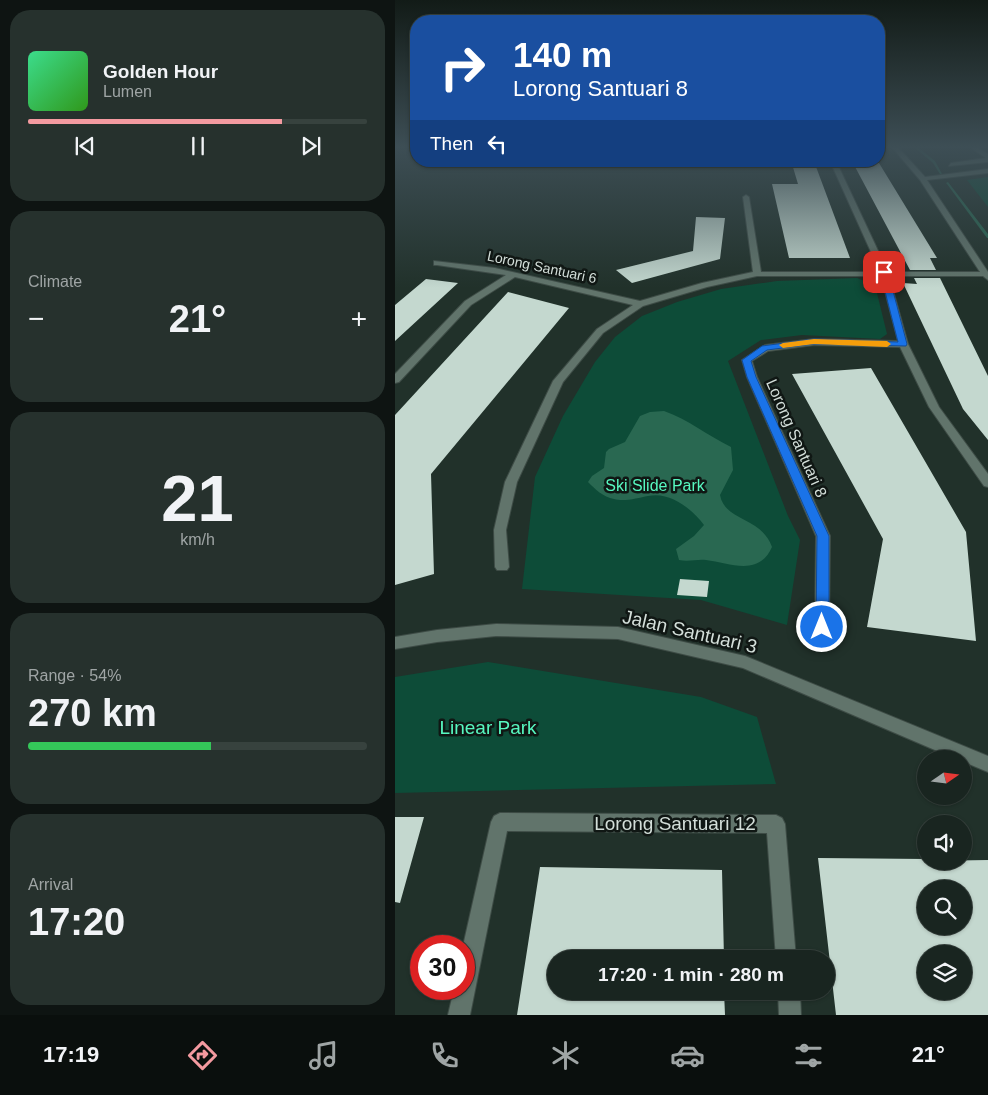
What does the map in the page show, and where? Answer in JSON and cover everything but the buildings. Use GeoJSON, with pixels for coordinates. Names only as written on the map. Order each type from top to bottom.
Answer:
{"type":"FeatureCollection","features":[{"type":"Feature","properties":{"kind":"street"},"geometry":{"type":"LineString","coordinates":[[848,193],[884,272],[903,344],[933,407],[988,482]]}},
{"type":"Feature","properties":{"kind":"street"},"geometry":{"type":"LineString","coordinates":[[933,193],[987,275]]}},
{"type":"Feature","properties":{"kind":"street"},"geometry":{"type":"LineString","coordinates":[[746,197],[757,274]]}},
{"type":"Feature","properties":{"kind":"street"},"geometry":{"type":"LineString","coordinates":[[959,273],[968,268],[976,258]]}},
{"type":"Feature","properties":{"kind":"street","name":"Lorong Santuari 6"},"geometry":{"type":"LineString","coordinates":[[437,264],[473,266],[514,274],[640,304]]}},
{"type":"Feature","properties":{"kind":"street"},"geometry":{"type":"LineString","coordinates":[[502,567],[500,530],[511,482],[558,381],[600,331],[640,304],[705,285],[757,274],[884,272],[987,275]]}},
{"type":"Feature","properties":{"kind":"street"},"geometry":{"type":"LineString","coordinates":[[959,273],[988,285]]}},
{"type":"Feature","properties":{"kind":"street"},"geometry":{"type":"LineString","coordinates":[[395,380],[468,303],[514,274]]}},
{"type":"Feature","properties":{"kind":"street","name":"Lorong Santuari 8"},"geometry":{"type":"LineString","coordinates":[[822,627],[823,536],[751,377],[747,360],[765,348],[814,342],[903,344]]}},
{"type":"Feature","properties":{"kind":"street","name":"Jalan Santuari 3"},"geometry":{"type":"LineString","coordinates":[[395,643],[437,636],[496,630],[618,633],[745,662],[988,764]]}},
{"type":"Feature","properties":{"kind":"street","name":"Lorong Santuari 12"},"geometry":{"type":"LineString","coordinates":[[459,1015],[499,822],[776,824],[785,950]]}},
{"type":"Feature","properties":{"kind":"street"},"geometry":{"type":"LineString","coordinates":[[789,1000],[790,1015]]}},
{"type":"Feature","properties":{"kind":"green space"},"geometry":{"type":"Polygon","coordinates":[[[977,193],[988,193],[988,207],[977,193]]]}},
{"type":"Feature","properties":{"kind":"green space","name":"Ski Slide Park"},"geometry":{"type":"Polygon","coordinates":[[[857,278],[875,285],[887,334],[880,339],[802,335],[761,340],[728,361],[788,516],[800,540],[787,625],[701,600],[522,589],[535,477],[563,416],[595,362],[615,337],[642,316],[677,302],[721,289],[777,281],[857,278]]]}},
{"type":"Feature","properties":{"kind":"green space","name":"Linear Park"},"geometry":{"type":"Polygon","coordinates":[[[488,662],[701,697],[757,717],[776,784],[395,793],[395,677],[488,662]]]}},
{"type":"Feature","properties":{"kind":"shaded area"},"geometry":{"type":"Polygon","coordinates":[[[664,411],[681,418],[731,447],[733,470],[720,495],[723,504],[729,510],[752,524],[767,537],[772,547],[760,562],[743,566],[706,560],[679,560],[676,549],[694,536],[704,525],[687,507],[672,499],[656,495],[622,500],[610,498],[588,482],[592,476],[604,468],[606,452],[625,442],[640,416],[650,412],[664,411]]]}},
{"type":"Feature","properties":{"kind":"waterway"},"geometry":{"type":"LineString","coordinates":[[956,193],[988,237]]}},
{"type":"Feature","properties":{"kind":"slow traffic"},"geometry":{"type":"LineString","coordinates":[[783,345],[814,342],[887,344]]}},
{"type":"Feature","properties":{"kind":"route"},"geometry":{"type":"LineString","coordinates":[[822,627],[823,536],[751,377],[747,360],[765,348],[814,342],[903,344],[884,272]]}}]}
